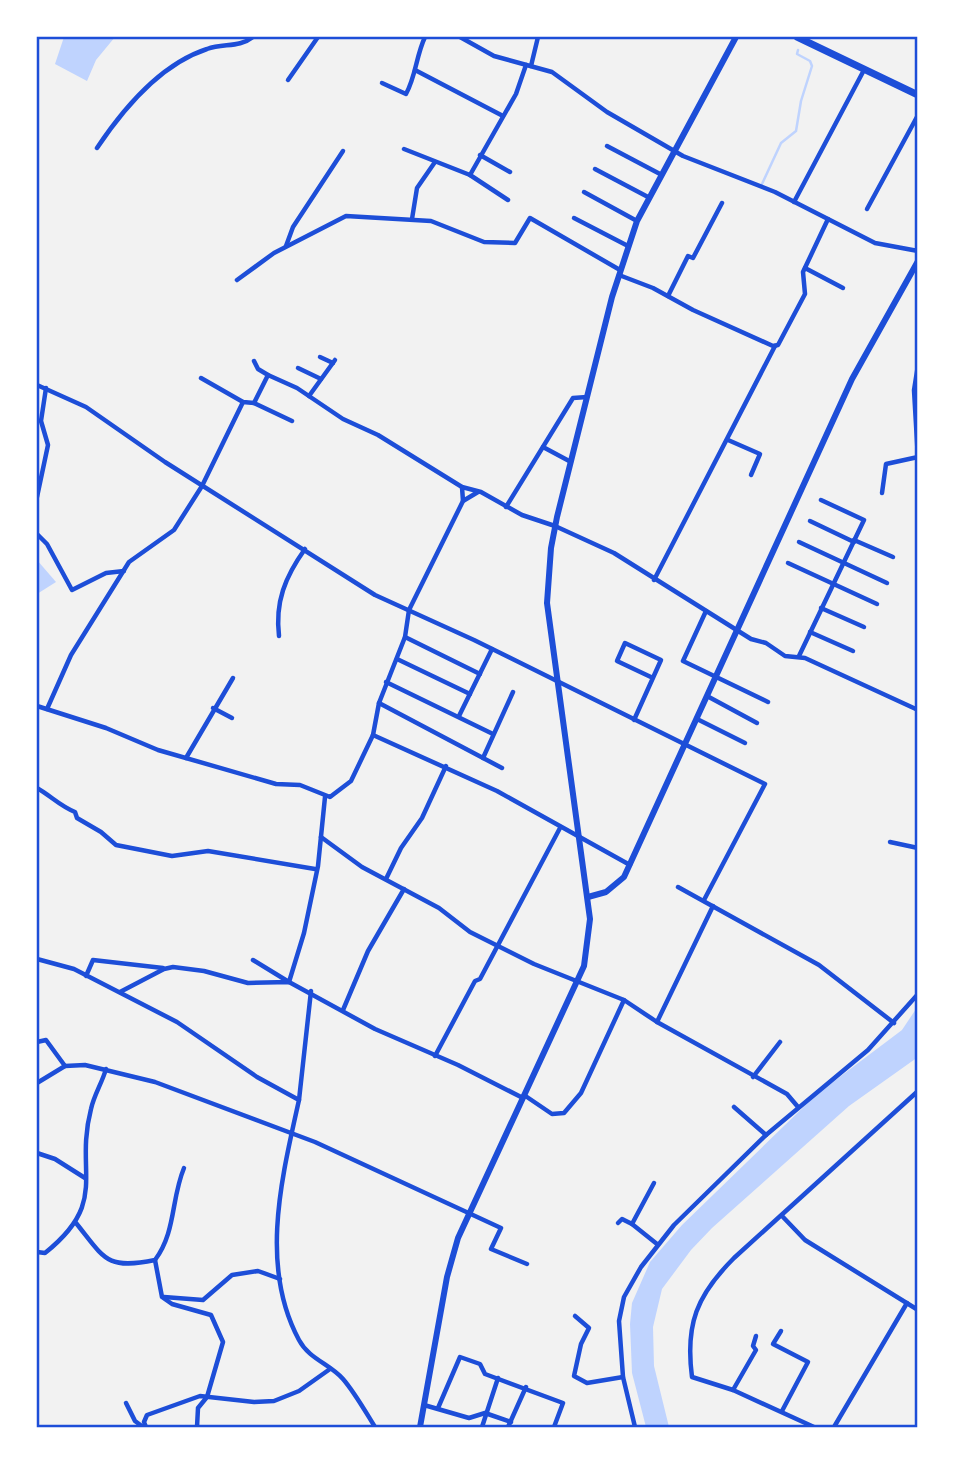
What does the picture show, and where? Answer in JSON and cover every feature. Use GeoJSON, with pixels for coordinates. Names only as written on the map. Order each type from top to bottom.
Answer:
{"type":"FeatureCollection","features":[{"type":"Feature","properties":{"kind":"main road"},"geometry":{"type":"LineString","coordinates":[[420,1427],[447,1277],[468,1216],[584,966],[590,936],[581,840],[547,603],[547,577],[555,526],[620,272],[637,221],[736,37]]}},
{"type":"Feature","properties":{"kind":"main road"},"geometry":{"type":"LineString","coordinates":[[797,37],[918,96]]}},
{"type":"Feature","properties":{"kind":"main road"},"geometry":{"type":"LineString","coordinates":[[588,897],[616,886],[630,865],[852,379],[918,261]]}},
{"type":"Feature","properties":{"kind":"street"},"geometry":{"type":"LineString","coordinates":[[97,148],[113,124],[155,81],[176,65],[209,48],[241,45],[253,37]]}},
{"type":"Feature","properties":{"kind":"street"},"geometry":{"type":"LineString","coordinates":[[288,80],[318,37]]}},
{"type":"Feature","properties":{"kind":"street"},"geometry":{"type":"LineString","coordinates":[[382,83],[407,94],[415,70],[416,56],[425,37]]}},
{"type":"Feature","properties":{"kind":"street"},"geometry":{"type":"LineString","coordinates":[[460,37],[494,56],[552,72],[607,112],[673,151],[794,202],[875,243],[918,251]]}},
{"type":"Feature","properties":{"kind":"street"},"geometry":{"type":"LineString","coordinates":[[470,175],[516,94],[538,37]]}},
{"type":"Feature","properties":{"kind":"street"},"geometry":{"type":"LineString","coordinates":[[794,202],[864,69]]}},
{"type":"Feature","properties":{"kind":"street"},"geometry":{"type":"LineString","coordinates":[[415,70],[503,116]]}},
{"type":"Feature","properties":{"kind":"street"},"geometry":{"type":"LineString","coordinates":[[867,209],[918,114]]}},
{"type":"Feature","properties":{"kind":"street"},"geometry":{"type":"LineString","coordinates":[[607,146],[660,174]]}},
{"type":"Feature","properties":{"kind":"street"},"geometry":{"type":"LineString","coordinates":[[404,149],[470,175],[508,200]]}},
{"type":"Feature","properties":{"kind":"street"},"geometry":{"type":"LineString","coordinates":[[286,246],[293,227],[343,151]]}},
{"type":"Feature","properties":{"kind":"street"},"geometry":{"type":"LineString","coordinates":[[481,155],[510,172]]}},
{"type":"Feature","properties":{"kind":"street"},"geometry":{"type":"LineString","coordinates":[[412,219],[417,188],[435,162]]}},
{"type":"Feature","properties":{"kind":"street"},"geometry":{"type":"LineString","coordinates":[[596,169],[648,197]]}},
{"type":"Feature","properties":{"kind":"street"},"geometry":{"type":"LineString","coordinates":[[584,192],[637,221]]}},
{"type":"Feature","properties":{"kind":"street"},"geometry":{"type":"LineString","coordinates":[[668,296],[688,256],[693,258],[722,203]]}},
{"type":"Feature","properties":{"kind":"street"},"geometry":{"type":"LineString","coordinates":[[237,280],[286,246],[346,216],[370,220],[391,217],[431,221],[484,242],[501,244],[515,243],[530,218],[620,272],[775,345]]}},
{"type":"Feature","properties":{"kind":"street"},"geometry":{"type":"LineString","coordinates":[[574,218],[628,246]]}},
{"type":"Feature","properties":{"kind":"street"},"geometry":{"type":"LineString","coordinates":[[654,580],[775,345],[804,295],[805,268],[828,219]]}},
{"type":"Feature","properties":{"kind":"street"},"geometry":{"type":"LineString","coordinates":[[805,268],[843,288]]}},
{"type":"Feature","properties":{"kind":"street"},"geometry":{"type":"LineString","coordinates":[[309,396],[334,361],[320,357]]}},
{"type":"Feature","properties":{"kind":"street"},"geometry":{"type":"LineString","coordinates":[[254,361],[258,369],[309,396],[343,419],[378,435],[462,487],[478,491],[506,507],[614,553],[654,580],[779,653],[799,656],[918,709]]}},
{"type":"Feature","properties":{"kind":"street"},"geometry":{"type":"LineString","coordinates":[[882,493],[886,464],[918,458],[914,390],[918,365]]}},
{"type":"Feature","properties":{"kind":"street"},"geometry":{"type":"LineString","coordinates":[[298,368],[321,379]]}},
{"type":"Feature","properties":{"kind":"street"},"geometry":{"type":"LineString","coordinates":[[254,403],[268,375]]}},
{"type":"Feature","properties":{"kind":"street"},"geometry":{"type":"LineString","coordinates":[[201,378],[243,402],[254,403],[292,421]]}},
{"type":"Feature","properties":{"kind":"street"},"geometry":{"type":"LineString","coordinates":[[37,384],[86,407],[202,486],[305,549],[352,583],[765,784],[704,900]]}},
{"type":"Feature","properties":{"kind":"street"},"geometry":{"type":"LineString","coordinates":[[37,497],[48,445],[41,421],[46,388]]}},
{"type":"Feature","properties":{"kind":"street"},"geometry":{"type":"LineString","coordinates":[[506,507],[573,398],[587,397]]}},
{"type":"Feature","properties":{"kind":"street"},"geometry":{"type":"LineString","coordinates":[[47,709],[71,655],[129,562],[174,530],[202,486],[243,402]]}},
{"type":"Feature","properties":{"kind":"street"},"geometry":{"type":"LineString","coordinates":[[728,440],[760,454],[751,475]]}},
{"type":"Feature","properties":{"kind":"street"},"geometry":{"type":"LineString","coordinates":[[543,447],[571,462]]}},
{"type":"Feature","properties":{"kind":"street"},"geometry":{"type":"LineString","coordinates":[[462,487],[463,501]]}},
{"type":"Feature","properties":{"kind":"street"},"geometry":{"type":"LineString","coordinates":[[37,706],[186,758],[276,784],[300,785],[324,797],[344,789],[351,781],[373,735],[379,703],[405,637],[409,610],[463,501],[478,491]]}},
{"type":"Feature","properties":{"kind":"street"},"geometry":{"type":"LineString","coordinates":[[799,656],[864,520],[821,500]]}},
{"type":"Feature","properties":{"kind":"street"},"geometry":{"type":"LineString","coordinates":[[810,521],[893,557]]}},
{"type":"Feature","properties":{"kind":"street"},"geometry":{"type":"LineString","coordinates":[[37,534],[47,544],[72,590],[106,573],[124,571]]}},
{"type":"Feature","properties":{"kind":"street"},"geometry":{"type":"LineString","coordinates":[[799,542],[887,583]]}},
{"type":"Feature","properties":{"kind":"street"},"geometry":{"type":"LineString","coordinates":[[279,636],[278,605],[290,571],[305,549]]}},
{"type":"Feature","properties":{"kind":"street"},"geometry":{"type":"LineString","coordinates":[[789,563],[877,604]]}},
{"type":"Feature","properties":{"kind":"street"},"geometry":{"type":"LineString","coordinates":[[821,608],[864,627]]}},
{"type":"Feature","properties":{"kind":"street"},"geometry":{"type":"LineString","coordinates":[[706,611],[683,661],[768,702]]}},
{"type":"Feature","properties":{"kind":"street"},"geometry":{"type":"LineString","coordinates":[[810,632],[853,651]]}},
{"type":"Feature","properties":{"kind":"street"},"geometry":{"type":"LineString","coordinates":[[405,637],[480,674]]}},
{"type":"Feature","properties":{"kind":"street"},"geometry":{"type":"LineString","coordinates":[[634,720],[653,678],[661,660],[625,643],[617,661],[653,678]]}},
{"type":"Feature","properties":{"kind":"street"},"geometry":{"type":"LineString","coordinates":[[459,716],[492,649]]}},
{"type":"Feature","properties":{"kind":"street"},"geometry":{"type":"LineString","coordinates":[[397,659],[470,694]]}},
{"type":"Feature","properties":{"kind":"street"},"geometry":{"type":"LineString","coordinates":[[186,758],[233,678]]}},
{"type":"Feature","properties":{"kind":"street"},"geometry":{"type":"LineString","coordinates":[[386,682],[493,734]]}},
{"type":"Feature","properties":{"kind":"street"},"geometry":{"type":"LineString","coordinates":[[483,758],[513,692]]}},
{"type":"Feature","properties":{"kind":"street"},"geometry":{"type":"LineString","coordinates":[[707,696],[757,723]]}},
{"type":"Feature","properties":{"kind":"street"},"geometry":{"type":"LineString","coordinates":[[379,703],[502,768]]}},
{"type":"Feature","properties":{"kind":"street"},"geometry":{"type":"LineString","coordinates":[[213,708],[232,718]]}},
{"type":"Feature","properties":{"kind":"street"},"geometry":{"type":"LineString","coordinates":[[696,719],[745,743]]}},
{"type":"Feature","properties":{"kind":"street"},"geometry":{"type":"LineString","coordinates":[[373,735],[446,766],[630,865]]}},
{"type":"Feature","properties":{"kind":"street"},"geometry":{"type":"LineString","coordinates":[[386,880],[401,848],[422,818],[446,766]]}},
{"type":"Feature","properties":{"kind":"street"},"geometry":{"type":"LineString","coordinates":[[37,788],[52,796],[60,806],[75,812],[77,818],[101,832],[116,845],[172,856],[208,851],[315,869]]}},
{"type":"Feature","properties":{"kind":"street"},"geometry":{"type":"LineString","coordinates":[[289,982],[304,933],[321,837],[324,797]]}},
{"type":"Feature","properties":{"kind":"street"},"geometry":{"type":"LineString","coordinates":[[435,1056],[475,981],[480,979],[499,945],[560,828]]}},
{"type":"Feature","properties":{"kind":"street"},"geometry":{"type":"LineString","coordinates":[[321,837],[386,880],[439,908],[470,932],[576,982],[624,1000],[657,1022],[787,1094],[798,1107]]}},
{"type":"Feature","properties":{"kind":"street"},"geometry":{"type":"LineString","coordinates":[[890,842],[918,848]]}},
{"type":"Feature","properties":{"kind":"street"},"geometry":{"type":"LineString","coordinates":[[678,887],[819,965],[894,1023]]}},
{"type":"Feature","properties":{"kind":"street"},"geometry":{"type":"LineString","coordinates":[[342,1010],[358,981],[368,951],[404,889]]}},
{"type":"Feature","properties":{"kind":"street"},"geometry":{"type":"LineString","coordinates":[[657,1022],[713,905]]}},
{"type":"Feature","properties":{"kind":"street"},"geometry":{"type":"LineString","coordinates":[[37,959],[60,964],[177,1022],[257,1077],[299,1100]]}},
{"type":"Feature","properties":{"kind":"street"},"geometry":{"type":"LineString","coordinates":[[86,976],[93,960],[164,969],[192,969],[248,983],[289,982]]}},
{"type":"Feature","properties":{"kind":"street"},"geometry":{"type":"LineString","coordinates":[[253,960],[295,987],[310,991],[375,1029],[523,1097],[552,1114],[564,1113],[581,1093],[624,1000]]}},
{"type":"Feature","properties":{"kind":"street"},"geometry":{"type":"LineString","coordinates":[[120,993],[164,969]]}},
{"type":"Feature","properties":{"kind":"street"},"geometry":{"type":"LineString","coordinates":[[310,991],[299,1100],[275,1234],[281,1280],[299,1340],[307,1352],[341,1376],[375,1427]]}},
{"type":"Feature","properties":{"kind":"street"},"geometry":{"type":"LineString","coordinates":[[635,1427],[623,1377],[620,1338],[621,1306],[631,1282],[657,1244],[766,1135],[868,1050],[918,994]]}},
{"type":"Feature","properties":{"kind":"street"},"geometry":{"type":"LineString","coordinates":[[37,1042],[46,1040],[65,1066]]}},
{"type":"Feature","properties":{"kind":"street"},"geometry":{"type":"LineString","coordinates":[[753,1077],[780,1042]]}},
{"type":"Feature","properties":{"kind":"street"},"geometry":{"type":"LineString","coordinates":[[37,1083],[65,1066],[106,1069],[155,1082],[292,1133],[468,1216],[501,1228],[491,1249],[527,1264]]}},
{"type":"Feature","properties":{"kind":"street"},"geometry":{"type":"LineString","coordinates":[[37,1252],[45,1253],[76,1223],[85,1203],[90,1111],[106,1069]]}},
{"type":"Feature","properties":{"kind":"street"},"geometry":{"type":"LineString","coordinates":[[814,1427],[733,1390],[692,1377],[688,1350],[691,1326],[699,1301],[714,1278],[918,1091]]}},
{"type":"Feature","properties":{"kind":"street"},"geometry":{"type":"LineString","coordinates":[[734,1107],[766,1135]]}},
{"type":"Feature","properties":{"kind":"street"},"geometry":{"type":"LineString","coordinates":[[37,1153],[55,1159],[86,1178]]}},
{"type":"Feature","properties":{"kind":"street"},"geometry":{"type":"LineString","coordinates":[[184,1168],[177,1185],[170,1236],[155,1260],[162,1297],[172,1304],[211,1315],[218,1325],[223,1342],[207,1397],[198,1408],[197,1427]]}},
{"type":"Feature","properties":{"kind":"street"},"geometry":{"type":"LineString","coordinates":[[632,1224],[654,1183]]}},
{"type":"Feature","properties":{"kind":"street"},"geometry":{"type":"LineString","coordinates":[[783,1217],[805,1240],[918,1310]]}},
{"type":"Feature","properties":{"kind":"street"},"geometry":{"type":"LineString","coordinates":[[618,1223],[622,1219],[632,1224],[657,1244]]}},
{"type":"Feature","properties":{"kind":"street"},"geometry":{"type":"LineString","coordinates":[[76,1223],[110,1262],[123,1265],[155,1260]]}},
{"type":"Feature","properties":{"kind":"street"},"geometry":{"type":"LineString","coordinates":[[162,1297],[203,1300],[232,1275],[258,1271],[281,1280]]}},
{"type":"Feature","properties":{"kind":"street"},"geometry":{"type":"LineString","coordinates":[[834,1427],[906,1303]]}},
{"type":"Feature","properties":{"kind":"street"},"geometry":{"type":"LineString","coordinates":[[575,1316],[589,1328],[581,1344],[574,1376],[587,1383],[623,1377]]}},
{"type":"Feature","properties":{"kind":"street"},"geometry":{"type":"LineString","coordinates":[[781,1331],[773,1343],[808,1362],[782,1411]]}},
{"type":"Feature","properties":{"kind":"street"},"geometry":{"type":"LineString","coordinates":[[733,1390],[755,1350],[752,1346],[756,1336]]}},
{"type":"Feature","properties":{"kind":"street"},"geometry":{"type":"LineString","coordinates":[[438,1408],[460,1357],[480,1364],[485,1374],[526,1387],[563,1403],[554,1427]]}},
{"type":"Feature","properties":{"kind":"street"},"geometry":{"type":"LineString","coordinates":[[126,1403],[135,1421],[144,1427],[148,1415],[200,1396],[254,1402],[274,1401],[299,1391],[330,1369]]}},
{"type":"Feature","properties":{"kind":"street"},"geometry":{"type":"LineString","coordinates":[[482,1427],[498,1378]]}},
{"type":"Feature","properties":{"kind":"street"},"geometry":{"type":"LineString","coordinates":[[424,1405],[469,1418],[485,1413],[510,1425],[526,1387]]}},
{"type":"Feature","properties":{"kind":"water"},"geometry":{"type":"Polygon","coordinates":[[[64,37],[115,37],[96,60],[87,81],[55,64],[64,37]]]}},
{"type":"Feature","properties":{"kind":"water"},"geometry":{"type":"Polygon","coordinates":[[[37,560],[56,582],[37,594],[37,560]]]}},
{"type":"Feature","properties":{"kind":"water"},"geometry":{"type":"Polygon","coordinates":[[[918,1006],[918,1057],[849,1106],[712,1228],[691,1250],[662,1289],[653,1327],[654,1366],[669,1427],[646,1427],[632,1373],[630,1324],[632,1303],[650,1262],[682,1225],[817,1094],[902,1030],[918,1006]]]}},
{"type":"Feature","properties":{"kind":"waterway"},"geometry":{"type":"LineString","coordinates":[[762,184],[781,143],[796,131],[801,101],[812,66],[810,61],[797,54],[798,50]]}}]}
